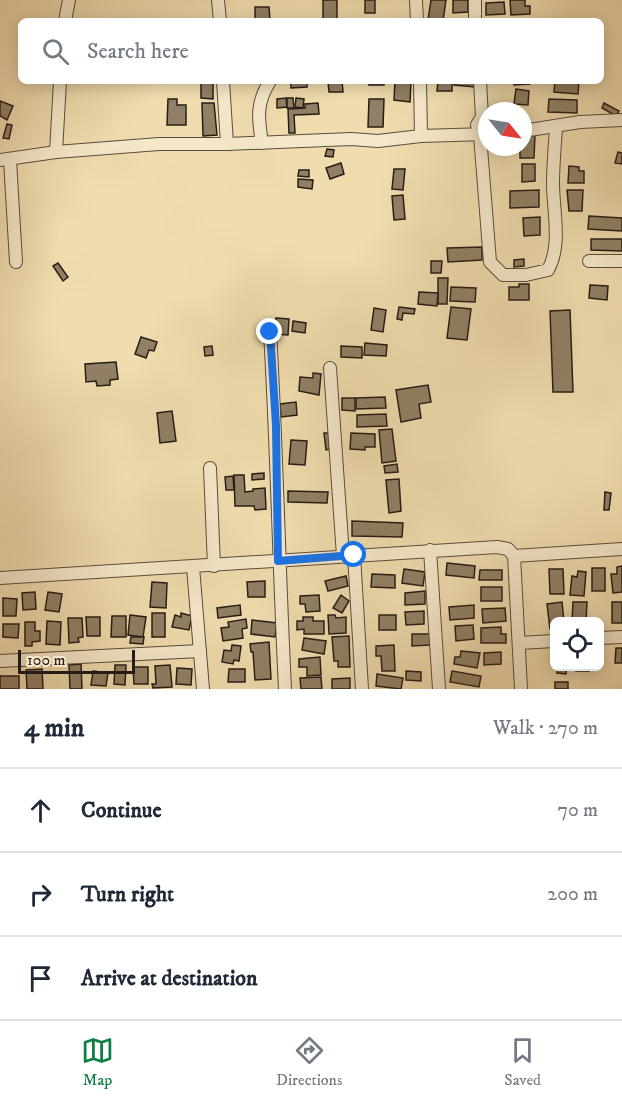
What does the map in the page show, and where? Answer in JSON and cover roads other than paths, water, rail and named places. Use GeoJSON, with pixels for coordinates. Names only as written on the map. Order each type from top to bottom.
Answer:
{"type":"FeatureCollection","features":[{"type":"Feature","properties":{"kind":"street"},"geometry":{"type":"LineString","coordinates":[[66,18],[69,0]]}},
{"type":"Feature","properties":{"kind":"street"},"geometry":{"type":"LineString","coordinates":[[218,0],[220,18]]}},
{"type":"Feature","properties":{"kind":"street"},"geometry":{"type":"LineString","coordinates":[[416,0],[417,18]]}},
{"type":"Feature","properties":{"kind":"street"},"geometry":{"type":"LineString","coordinates":[[475,0],[475,18]]}},
{"type":"Feature","properties":{"kind":"street"},"geometry":{"type":"LineString","coordinates":[[56,152],[60,84]]}},
{"type":"Feature","properties":{"kind":"street"},"geometry":{"type":"LineString","coordinates":[[223,84],[227,144]]}},
{"type":"Feature","properties":{"kind":"street"},"geometry":{"type":"LineString","coordinates":[[262,142],[258,118],[261,95],[268,84]]}},
{"type":"Feature","properties":{"kind":"street"},"geometry":{"type":"LineString","coordinates":[[420,84],[421,136]]}},
{"type":"Feature","properties":{"kind":"street"},"geometry":{"type":"LineString","coordinates":[[480,84],[481,102]]}},
{"type":"Feature","properties":{"kind":"street"},"geometry":{"type":"LineString","coordinates":[[532,130],[580,122],[622,120]]}},
{"type":"Feature","properties":{"kind":"street"},"geometry":{"type":"LineString","coordinates":[[485,156],[490,262],[503,275],[526,275],[548,270],[555,250],[553,182],[556,127]]}},
{"type":"Feature","properties":{"kind":"street"},"geometry":{"type":"LineString","coordinates":[[16,262],[5,160],[56,152],[159,144],[351,139],[378,141],[421,136],[478,135]]}},
{"type":"Feature","properties":{"kind":"street"},"geometry":{"type":"LineString","coordinates":[[589,261],[622,261]]}},
{"type":"Feature","properties":{"kind":"street"},"geometry":{"type":"LineString","coordinates":[[270,332],[276,425],[278,561],[285,689]]}},
{"type":"Feature","properties":{"kind":"street"},"geometry":{"type":"LineString","coordinates":[[330,368],[362,689]]}},
{"type":"Feature","properties":{"kind":"street"},"geometry":{"type":"LineString","coordinates":[[210,468],[214,566]]}},
{"type":"Feature","properties":{"kind":"street"},"geometry":{"type":"LineString","coordinates":[[0,578],[214,566],[430,550],[497,547],[508,549],[514,556],[521,689]]}},
{"type":"Feature","properties":{"kind":"street"},"geometry":{"type":"LineString","coordinates":[[514,556],[622,549]]}},
{"type":"Feature","properties":{"kind":"street"},"geometry":{"type":"LineString","coordinates":[[430,550],[439,689]]}},
{"type":"Feature","properties":{"kind":"street"},"geometry":{"type":"LineString","coordinates":[[194,567],[203,689]]}},
{"type":"Feature","properties":{"kind":"street"},"geometry":{"type":"LineString","coordinates":[[604,638],[622,637]]}},
{"type":"Feature","properties":{"kind":"street"},"geometry":{"type":"LineString","coordinates":[[519,642],[550,640]]}},
{"type":"Feature","properties":{"kind":"street"},"geometry":{"type":"LineString","coordinates":[[0,661],[200,651]]}}]}
